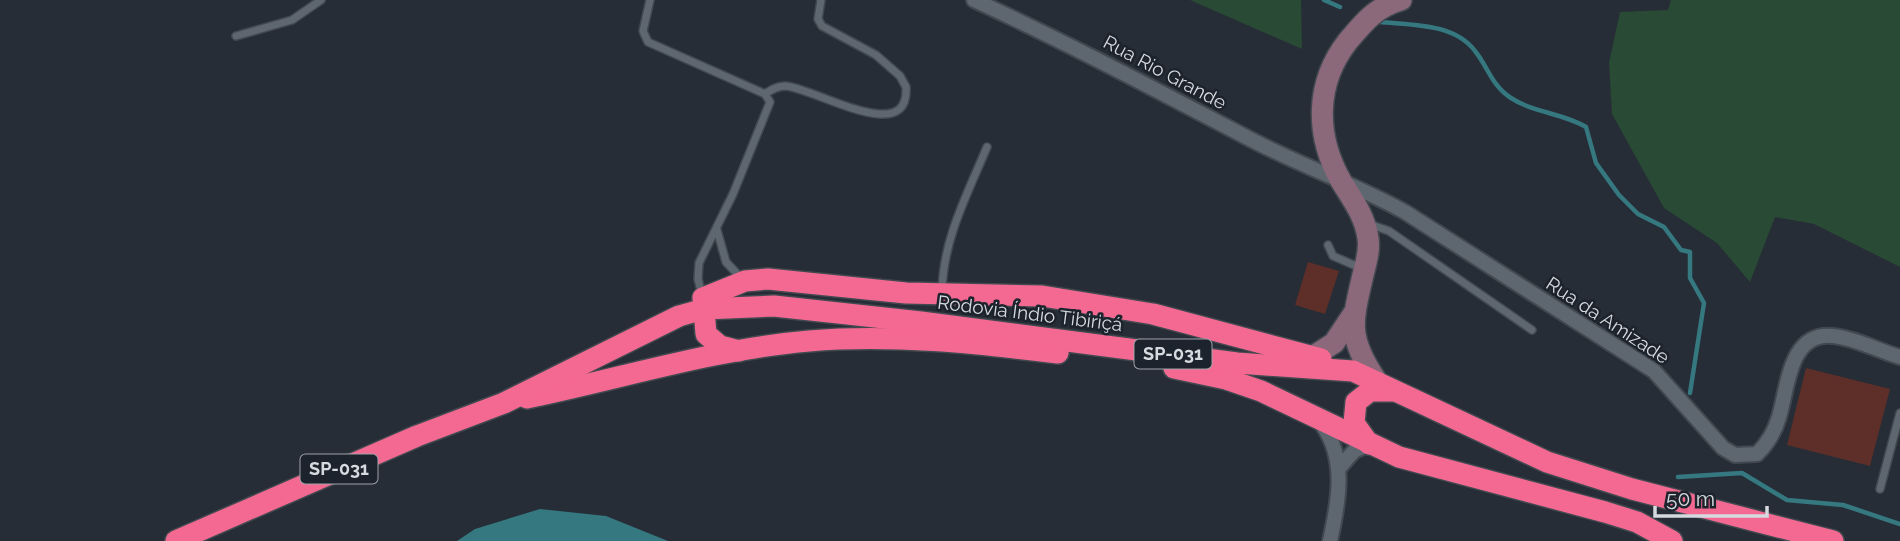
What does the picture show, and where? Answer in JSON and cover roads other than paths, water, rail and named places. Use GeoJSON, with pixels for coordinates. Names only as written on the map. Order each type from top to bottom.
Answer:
{"type":"FeatureCollection","features":[{"type":"Feature","properties":{"kind":"highway"},"geometry":{"type":"LineString","coordinates":[[739,351],[712,341],[706,334],[704,303],[745,281],[768,279],[844,289],[942,295],[1042,296],[1085,302],[1153,314],[1312,357],[1353,371]]}},
{"type":"Feature","properties":{"kind":"highway","name":"Rodovia Índio Tibiriçá"},"geometry":{"type":"LineString","coordinates":[[176,541],[417,436],[504,403],[704,303],[825,311],[1237,363],[1353,371],[1546,462],[1632,489],[1833,541]]}},
{"type":"Feature","properties":{"kind":"highway","name":"Rodovia Índio Tibiriçá"},"geometry":{"type":"LineString","coordinates":[[504,403],[739,351],[807,341],[866,338],[1055,353],[1192,370],[1226,379],[1287,402],[1399,457],[1605,512],[1637,523],[1672,541]]}},
{"type":"Feature","properties":{"kind":"highway"},"geometry":{"type":"LineString","coordinates":[[1370,444],[1354,423],[1356,402],[1370,391],[1400,391]]}},
{"type":"Feature","properties":{"kind":"highway"},"geometry":{"type":"LineString","coordinates":[[1732,514],[1791,541]]}},
{"type":"Feature","properties":{"kind":"street","name":"Rua Rio Grande"},"geometry":{"type":"LineString","coordinates":[[974,0],[1093,56],[1253,141],[1340,178]]}},
{"type":"Feature","properties":{"kind":"street"},"geometry":{"type":"LineString","coordinates":[[1376,380],[1357,349],[1354,313],[1368,253],[1364,222],[1326,147],[1323,92],[1328,75],[1342,49],[1374,4],[1401,0]]}},
{"type":"Feature","properties":{"kind":"street","name":"Rua da Amizade"},"geometry":{"type":"LineString","coordinates":[[1340,178],[1405,212],[1654,371],[1711,438],[1735,455],[1757,454],[1765,446],[1779,420],[1798,352],[1818,336],[1834,336],[1900,357]]}},
{"type":"Feature","properties":{"kind":"street"},"geometry":{"type":"LineString","coordinates":[[1312,357],[1334,343],[1354,313]]}},
{"type":"Feature","properties":{"kind":"street"},"geometry":{"type":"LineString","coordinates":[[1318,419],[1332,437],[1340,467],[1330,541]]}},
{"type":"Feature","properties":{"kind":"street"},"geometry":{"type":"LineString","coordinates":[[1340,467],[1354,451],[1370,444]]}},
{"type":"Feature","properties":{"kind":"lane"},"geometry":{"type":"LineString","coordinates":[[236,36],[292,20],[321,0]]}},
{"type":"Feature","properties":{"kind":"lane"},"geometry":{"type":"LineString","coordinates":[[650,0],[643,31],[648,42],[765,94],[770,102],[697,270],[704,303]]}},
{"type":"Feature","properties":{"kind":"lane"},"geometry":{"type":"LineString","coordinates":[[765,94],[784,86],[801,89],[881,117],[896,112],[905,101],[906,87],[884,61],[822,26],[818,19],[821,0]]}},
{"type":"Feature","properties":{"kind":"lane"},"geometry":{"type":"LineString","coordinates":[[942,295],[943,265],[950,236],[987,147]]}},
{"type":"Feature","properties":{"kind":"lane"},"geometry":{"type":"LineString","coordinates":[[1364,222],[1389,232],[1532,330]]}},
{"type":"Feature","properties":{"kind":"lane"},"geometry":{"type":"LineString","coordinates":[[716,230],[726,262],[745,281]]}},
{"type":"Feature","properties":{"kind":"lane"},"geometry":{"type":"LineString","coordinates":[[1328,245],[1333,256],[1365,270]]}},
{"type":"Feature","properties":{"kind":"lane"},"geometry":{"type":"LineString","coordinates":[[1880,489],[1900,413]]}},
{"type":"Feature","properties":{"kind":"water"},"geometry":{"type":"Polygon","coordinates":[[[540,509],[606,516],[668,541],[457,541],[475,529],[540,509]]]}},
{"type":"Feature","properties":{"kind":"waterway"},"geometry":{"type":"LineString","coordinates":[[1324,0],[1340,7]]}},
{"type":"Feature","properties":{"kind":"waterway"},"geometry":{"type":"LineString","coordinates":[[1380,22],[1431,27],[1456,35],[1475,51],[1495,82],[1511,98],[1586,127],[1596,163],[1619,195],[1638,214],[1664,227],[1681,250],[1690,252],[1690,278],[1704,303],[1690,393]]}},
{"type":"Feature","properties":{"kind":"waterway"},"geometry":{"type":"LineString","coordinates":[[1678,477],[1742,473],[1787,500],[1843,505],[1900,524]]}}]}
